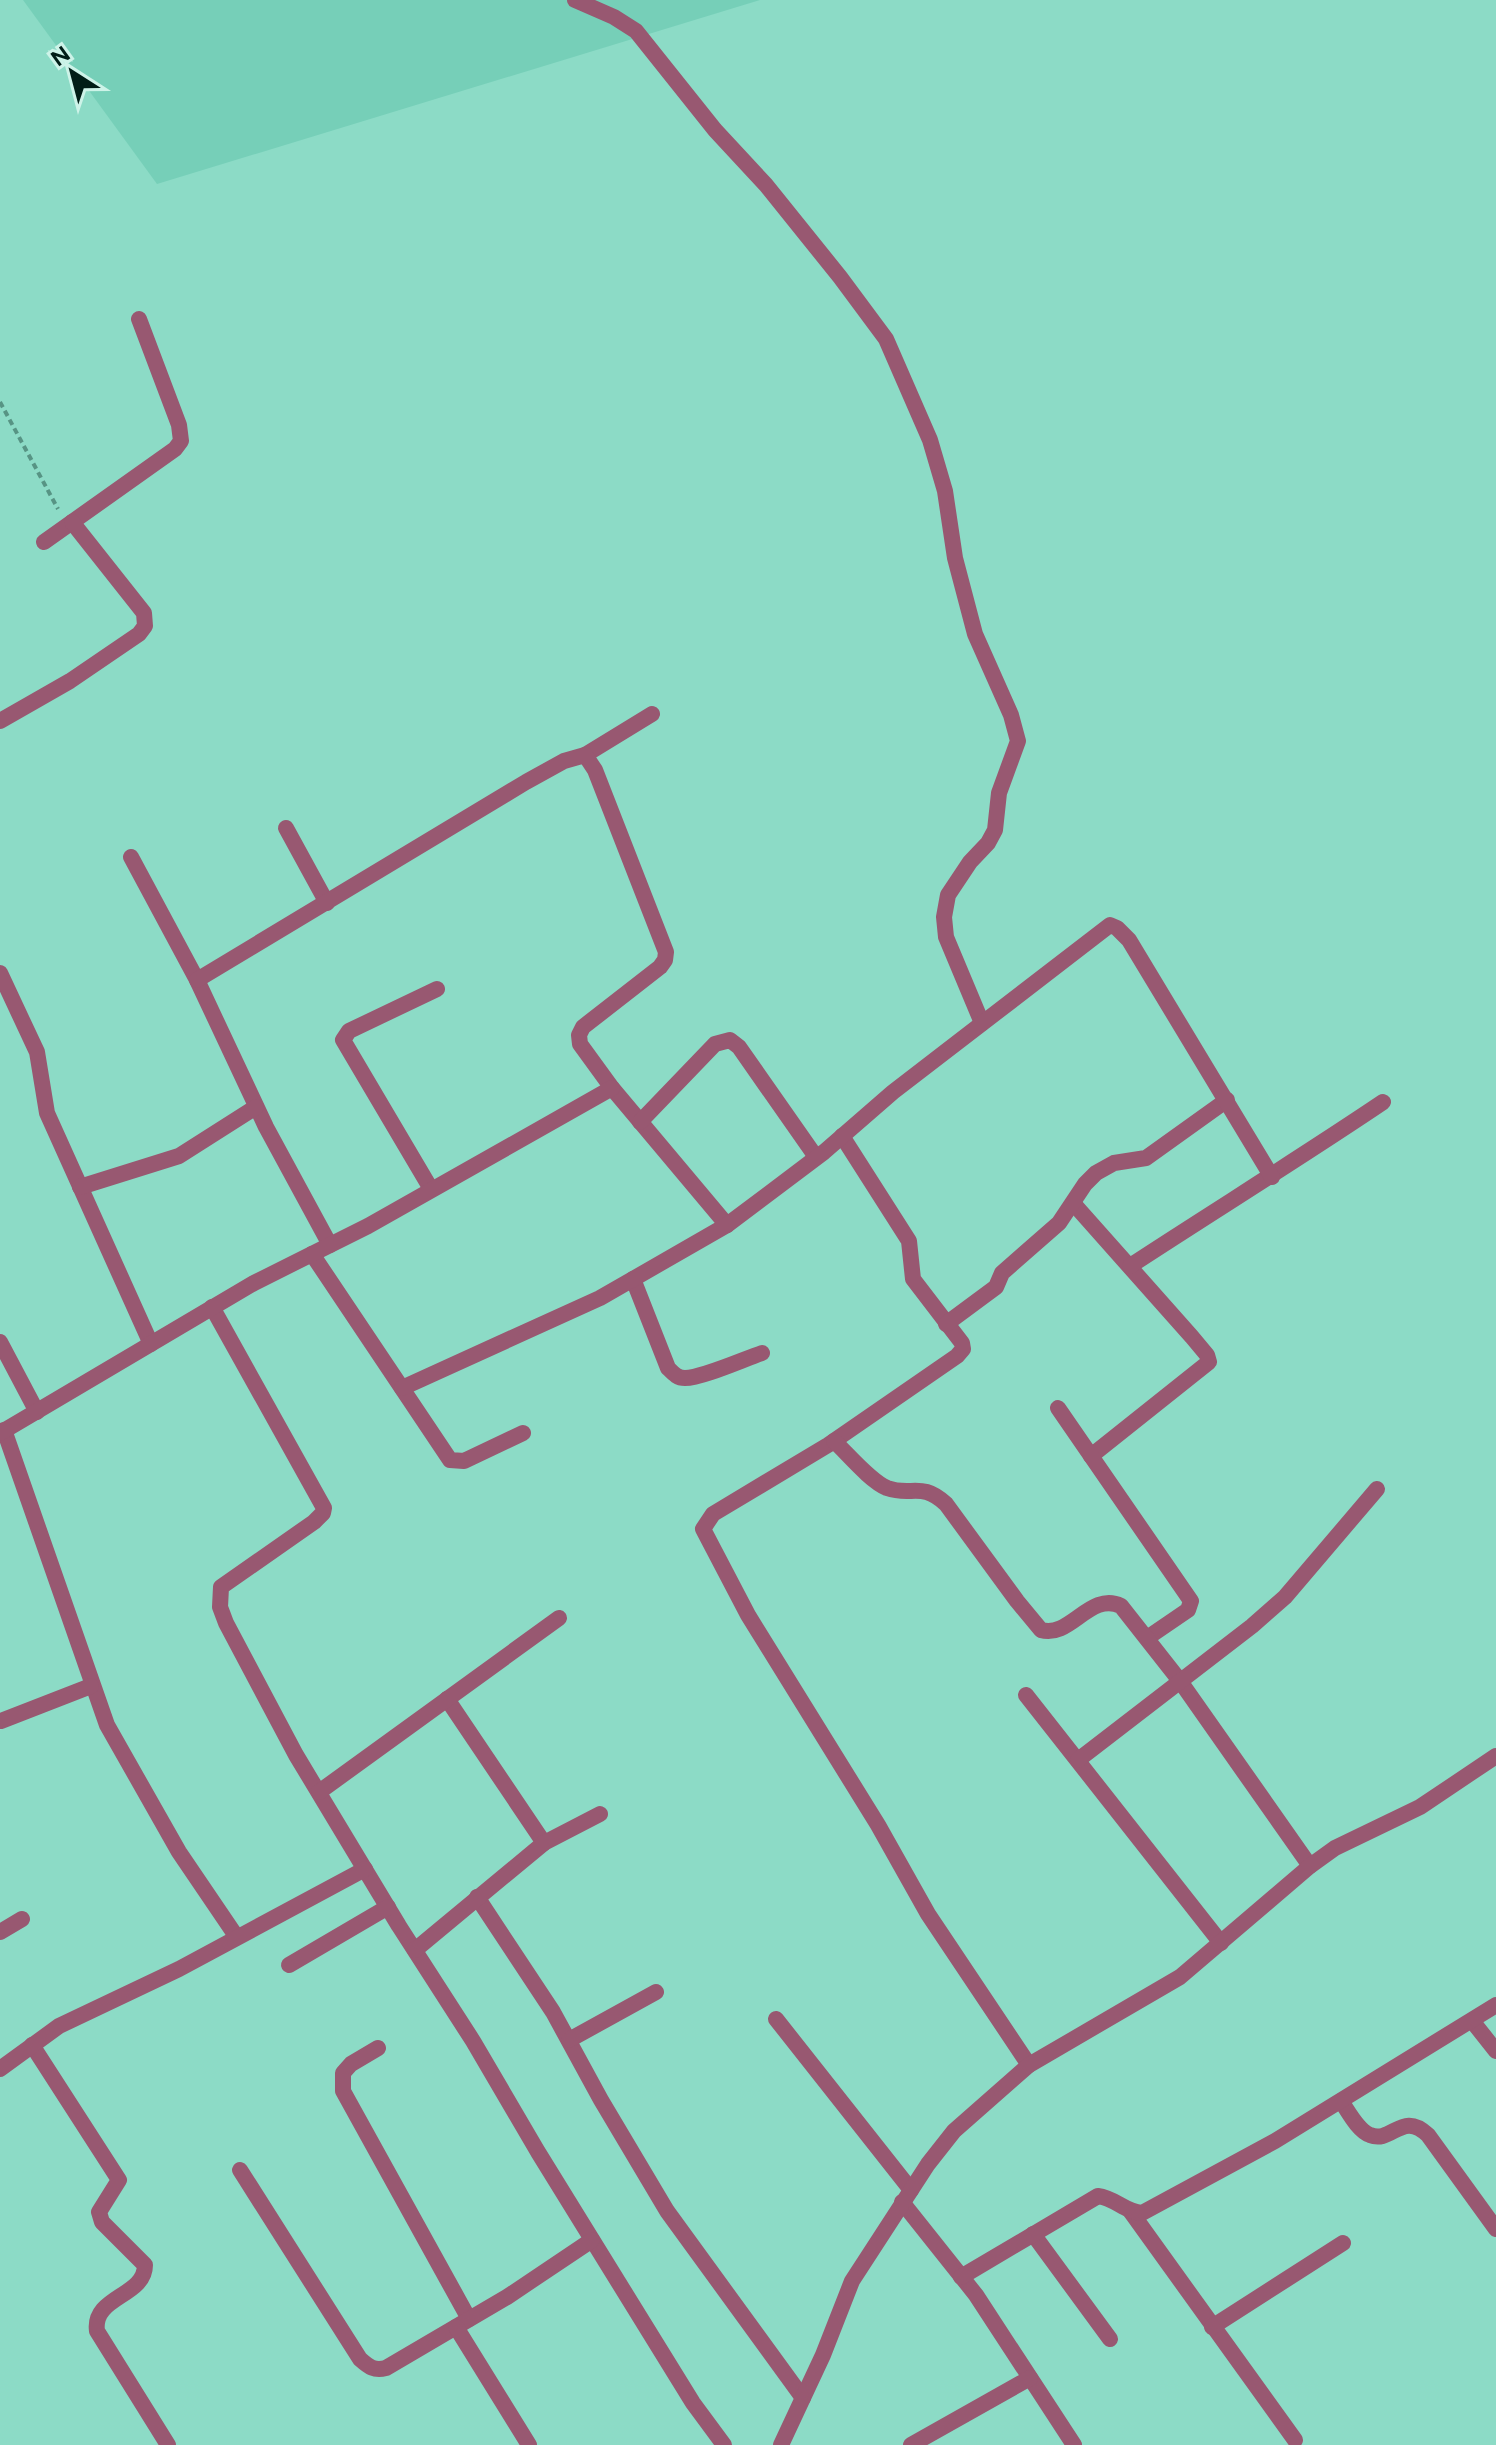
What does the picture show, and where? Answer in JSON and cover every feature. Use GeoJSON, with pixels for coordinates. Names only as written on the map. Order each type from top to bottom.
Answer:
{"type":"FeatureCollection","features":[{"type":"Feature","properties":{"kind":"street"},"geometry":{"type":"LineString","coordinates":[[575,0],[621,20],[636,31],[878,326],[911,392],[945,491],[955,558],[975,634],[1011,715],[1018,741],[999,793],[995,830],[948,895],[944,917],[946,937],[982,1023]]}},
{"type":"Feature","properties":{"kind":"street"},"geometry":{"type":"LineString","coordinates":[[44,542],[175,449],[181,441],[179,425],[139,319]]}},
{"type":"Feature","properties":{"kind":"street"},"geometry":{"type":"LineString","coordinates":[[0,721],[70,681],[139,634],[145,626],[144,613],[69,524]]}},
{"type":"Feature","properties":{"kind":"street"},"geometry":{"type":"LineString","coordinates":[[197,980],[526,782],[564,761],[585,755],[652,714]]}},
{"type":"Feature","properties":{"kind":"street"},"geometry":{"type":"LineString","coordinates":[[585,755],[595,770],[666,952],[660,967],[583,1027],[579,1035],[580,1044],[612,1088],[727,1225]]}},
{"type":"Feature","properties":{"kind":"street"},"geometry":{"type":"LineString","coordinates":[[286,828],[327,903]]}},
{"type":"Feature","properties":{"kind":"street"},"geometry":{"type":"LineString","coordinates":[[131,857],[197,980],[256,1107],[330,1245]]}},
{"type":"Feature","properties":{"kind":"street"},"geometry":{"type":"LineString","coordinates":[[402,1388],[551,1322],[727,1225],[1110,925],[1129,940],[1272,1177]]}},
{"type":"Feature","properties":{"kind":"street"},"geometry":{"type":"LineString","coordinates":[[0,973],[37,1052],[47,1113],[151,1344]]}},
{"type":"Feature","properties":{"kind":"street"},"geometry":{"type":"LineString","coordinates":[[431,1189],[343,1040],[349,1031],[437,989]]}},
{"type":"Feature","properties":{"kind":"street"},"geometry":{"type":"LineString","coordinates":[[640,1122],[715,1044],[730,1040],[739,1047],[816,1157]]}},
{"type":"Feature","properties":{"kind":"street"},"geometry":{"type":"LineString","coordinates":[[236,1936],[179,1852],[107,1725],[2,1432],[212,1307],[612,1088]]}},
{"type":"Feature","properties":{"kind":"street"},"geometry":{"type":"LineString","coordinates":[[946,1324],[996,1287],[1006,1268],[1059,1223],[1085,1184],[1103,1168],[1146,1158],[1227,1100]]}},
{"type":"Feature","properties":{"kind":"street"},"geometry":{"type":"LineString","coordinates":[[1130,1266],[1272,1177],[1383,1102]]}},
{"type":"Feature","properties":{"kind":"street"},"geometry":{"type":"LineString","coordinates":[[80,1187],[179,1156],[256,1107]]}},
{"type":"Feature","properties":{"kind":"street"},"geometry":{"type":"LineString","coordinates":[[842,1136],[909,1241],[913,1279],[962,1343],[963,1349],[834,1441],[713,1514],[703,1529],[756,1628],[878,1825],[928,1914],[1029,2065]]}},
{"type":"Feature","properties":{"kind":"street"},"geometry":{"type":"LineString","coordinates":[[1073,1203],[1192,1337],[1209,1362],[1091,1456]]}},
{"type":"Feature","properties":{"kind":"street"},"geometry":{"type":"LineString","coordinates":[[312,1254],[450,1460],[464,1461],[523,1433]]}},
{"type":"Feature","properties":{"kind":"street"},"geometry":{"type":"LineString","coordinates":[[633,1279],[668,1368],[674,1375],[683,1378],[697,1376],[762,1353]]}},
{"type":"Feature","properties":{"kind":"street"},"geometry":{"type":"LineString","coordinates":[[212,1307],[324,1508],[314,1522],[221,1587],[219,1597],[226,1623],[319,1792],[388,1907],[693,2403],[724,2445]]}},
{"type":"Feature","properties":{"kind":"street"},"geometry":{"type":"LineString","coordinates":[[0,1342],[37,1412]]}},
{"type":"Feature","properties":{"kind":"street"},"geometry":{"type":"LineString","coordinates":[[1058,1408],[1191,1601],[1188,1610],[1147,1638]]}},
{"type":"Feature","properties":{"kind":"street"},"geometry":{"type":"LineString","coordinates":[[834,1441],[880,1484],[890,1489],[925,1490],[946,1504],[1041,1630],[1055,1631],[1101,1603],[1113,1602],[1121,1606],[1180,1681],[1310,1866]]}},
{"type":"Feature","properties":{"kind":"street"},"geometry":{"type":"LineString","coordinates":[[1078,1760],[1285,1597],[1377,1489]]}},
{"type":"Feature","properties":{"kind":"street"},"geometry":{"type":"LineString","coordinates":[[319,1792],[559,1618]]}},
{"type":"Feature","properties":{"kind":"street"},"geometry":{"type":"LineString","coordinates":[[1,1721],[91,1686]]}},
{"type":"Feature","properties":{"kind":"street"},"geometry":{"type":"LineString","coordinates":[[1026,1695],[1221,1943]]}},
{"type":"Feature","properties":{"kind":"street"},"geometry":{"type":"LineString","coordinates":[[447,1699],[544,1843]]}},
{"type":"Feature","properties":{"kind":"street"},"geometry":{"type":"LineString","coordinates":[[781,2445],[852,2281],[954,2131],[1029,2065],[1180,1977],[1335,1848],[1420,1807],[1496,1756]]}},
{"type":"Feature","properties":{"kind":"street"},"geometry":{"type":"LineString","coordinates":[[415,1950],[544,1843],[600,1814]]}},
{"type":"Feature","properties":{"kind":"street"},"geometry":{"type":"LineString","coordinates":[[0,2069],[89,2010],[179,1969],[365,1869]]}},
{"type":"Feature","properties":{"kind":"street"},"geometry":{"type":"LineString","coordinates":[[477,1897],[569,2040],[667,2211],[803,2398]]}},
{"type":"Feature","properties":{"kind":"street"},"geometry":{"type":"LineString","coordinates":[[289,1965],[388,1907]]}},
{"type":"Feature","properties":{"kind":"street"},"geometry":{"type":"LineString","coordinates":[[0,1932],[22,1919]]}},
{"type":"Feature","properties":{"kind":"street"},"geometry":{"type":"LineString","coordinates":[[569,2040],[656,1992]]}},
{"type":"Feature","properties":{"kind":"street"},"geometry":{"type":"LineString","coordinates":[[1131,2212],[1142,2213],[1162,2203],[1341,2101],[1496,2005]]}},
{"type":"Feature","properties":{"kind":"street"},"geometry":{"type":"LineString","coordinates":[[776,2019],[907,2196],[1074,2445]]}},
{"type":"Feature","properties":{"kind":"street"},"geometry":{"type":"LineString","coordinates":[[1473,2022],[1496,2051]]}},
{"type":"Feature","properties":{"kind":"street"},"geometry":{"type":"LineString","coordinates":[[32,2045],[119,2180],[99,2212],[102,2222],[145,2265],[145,2273],[138,2283],[100,2310],[95,2320],[97,2331],[168,2445]]}},
{"type":"Feature","properties":{"kind":"street"},"geometry":{"type":"LineString","coordinates":[[378,2048],[351,2064],[343,2073],[343,2091],[462,2323],[529,2445]]}},
{"type":"Feature","properties":{"kind":"street"},"geometry":{"type":"LineString","coordinates":[[1341,2101],[1370,2136],[1380,2136],[1410,2125],[1419,2126],[1496,2229]]}},
{"type":"Feature","properties":{"kind":"street"},"geometry":{"type":"LineString","coordinates":[[240,2170],[360,2359],[377,2370],[386,2368],[462,2323],[592,2240]]}},
{"type":"Feature","properties":{"kind":"street"},"geometry":{"type":"LineString","coordinates":[[961,2277],[1098,2196],[1107,2197],[1131,2212],[1295,2440]]}},
{"type":"Feature","properties":{"kind":"street"},"geometry":{"type":"LineString","coordinates":[[1033,2234],[1110,2339]]}},
{"type":"Feature","properties":{"kind":"street"},"geometry":{"type":"LineString","coordinates":[[1212,2327],[1343,2243]]}},
{"type":"Feature","properties":{"kind":"street"},"geometry":{"type":"LineString","coordinates":[[911,2445],[1030,2378]]}},
{"type":"Feature","properties":{"kind":"path"},"geometry":{"type":"LineString","coordinates":[[0,402],[69,524]]}},
{"type":"Feature","properties":{"kind":"shaded area"},"geometry":{"type":"Polygon","coordinates":[[[23,0],[760,0],[157,184],[23,0]]]}}]}
